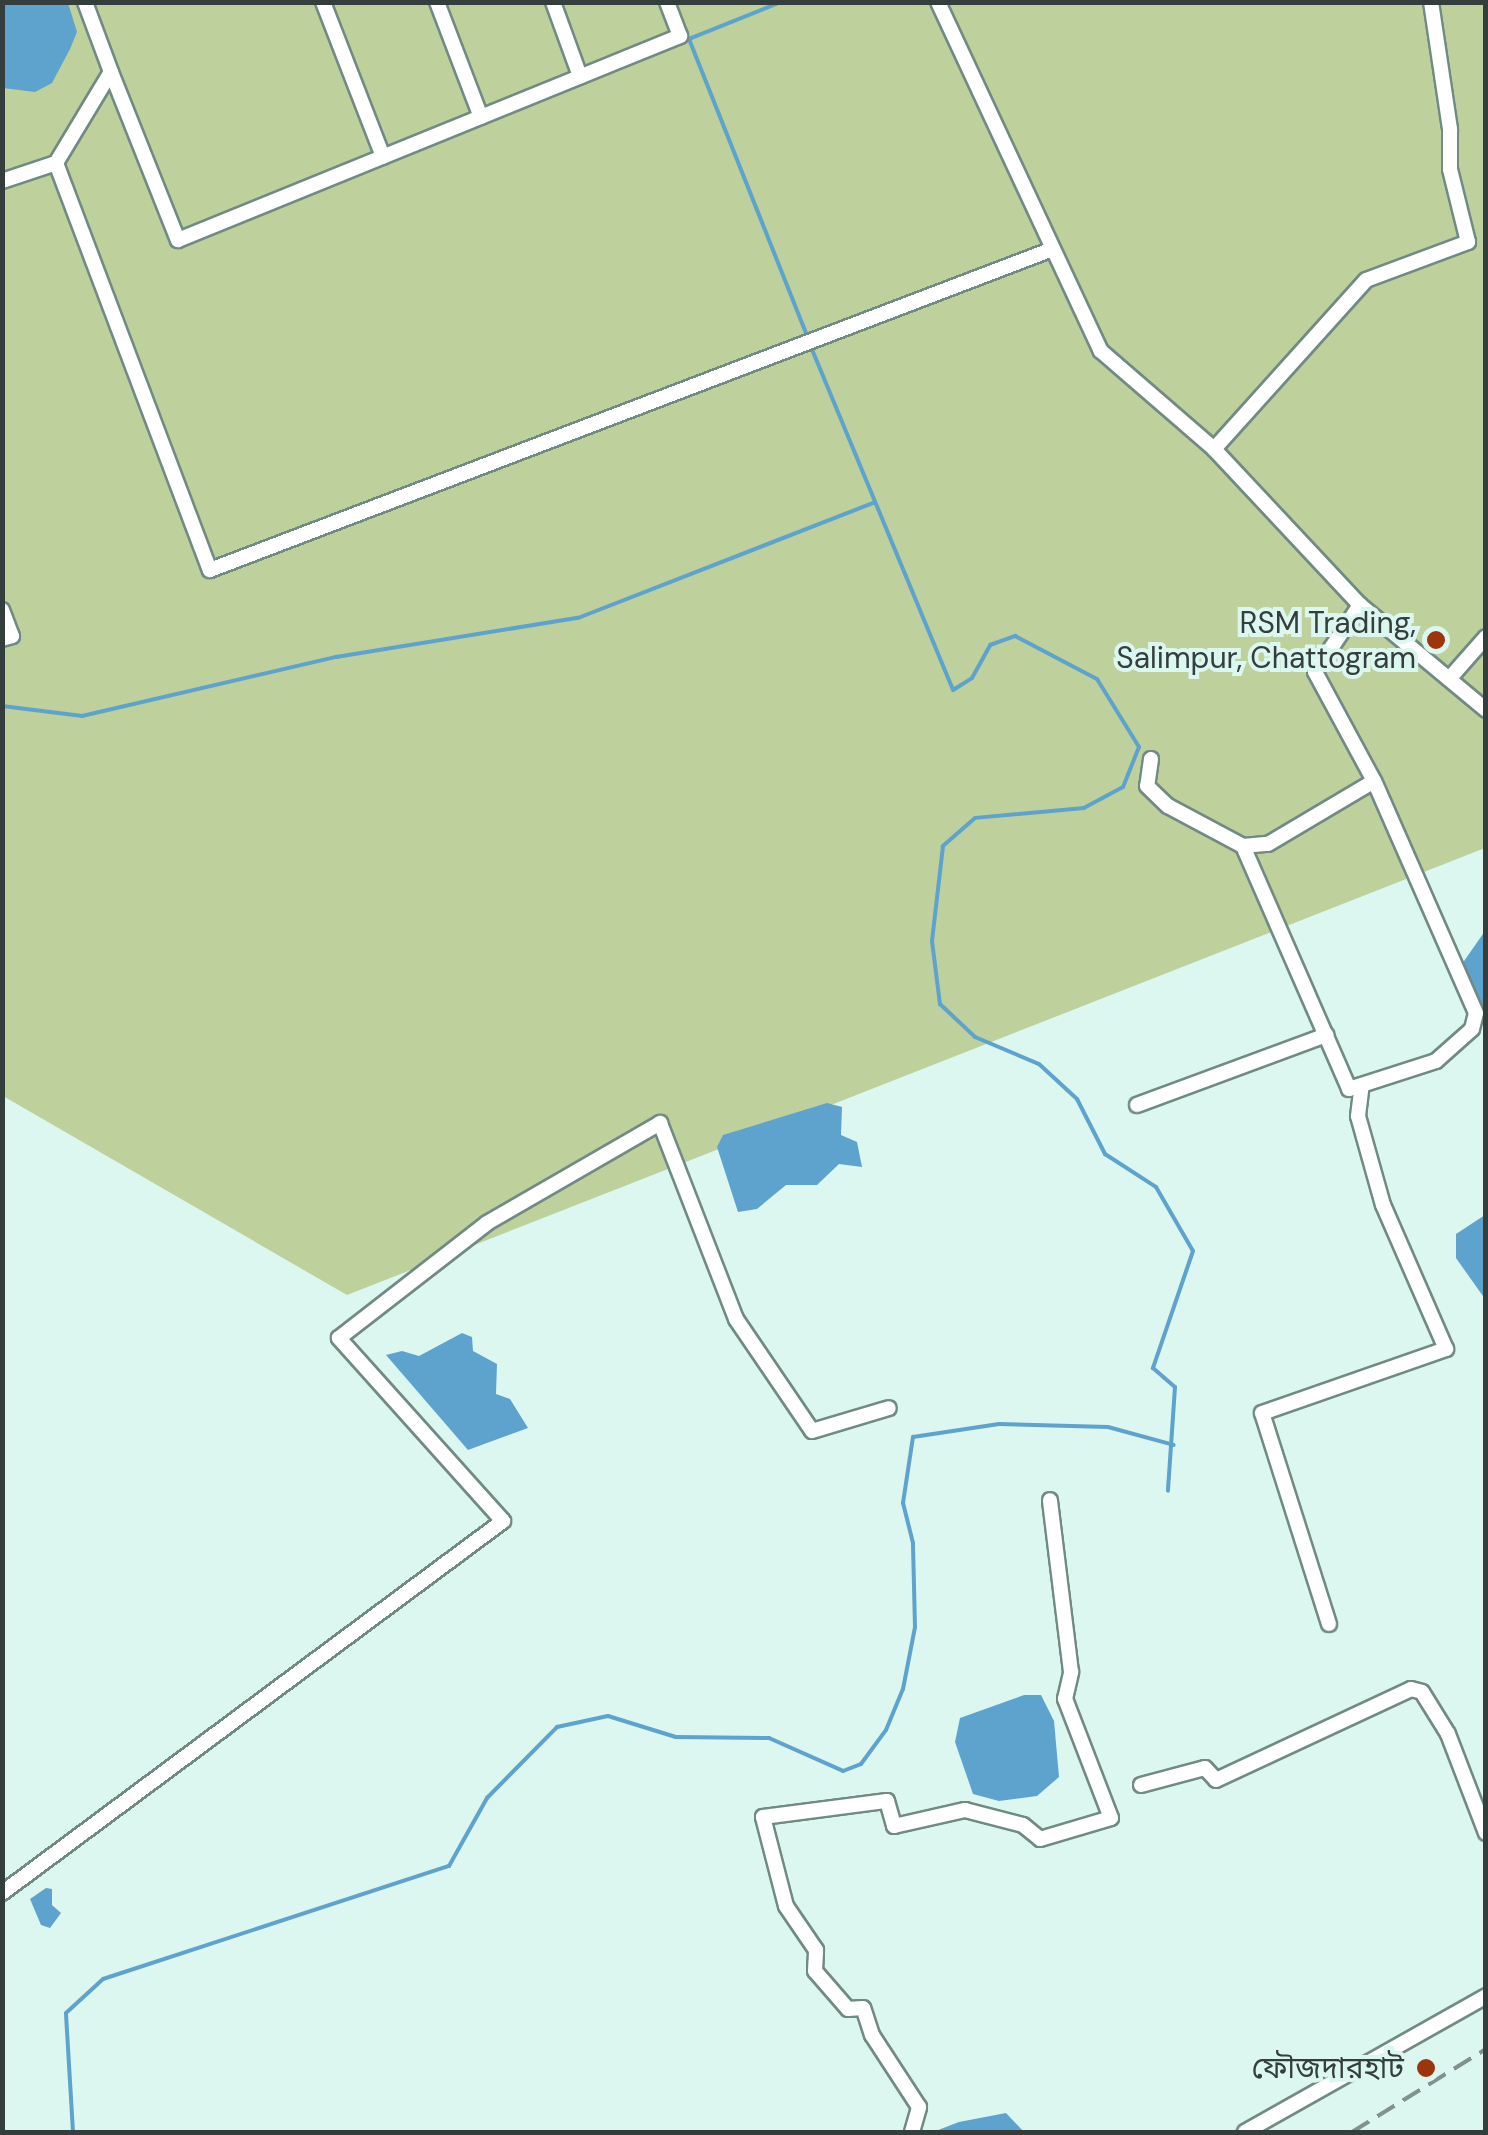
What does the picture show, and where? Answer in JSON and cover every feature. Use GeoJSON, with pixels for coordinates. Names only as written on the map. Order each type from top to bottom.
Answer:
{"type":"FeatureCollection","features":[{"type":"Feature","properties":{"kind":"street"},"geometry":{"type":"LineString","coordinates":[[84,2],[178,240],[680,36],[667,2]]}},
{"type":"Feature","properties":{"kind":"street"},"geometry":{"type":"LineString","coordinates":[[323,2],[383,156]]}},
{"type":"Feature","properties":{"kind":"street"},"geometry":{"type":"LineString","coordinates":[[437,2],[481,117]]}},
{"type":"Feature","properties":{"kind":"street"},"geometry":{"type":"LineString","coordinates":[[554,2],[580,76]]}},
{"type":"Feature","properties":{"kind":"street"},"geometry":{"type":"LineString","coordinates":[[938,2],[1101,351],[1214,449],[1360,605],[1486,710]]}},
{"type":"Feature","properties":{"kind":"street"},"geometry":{"type":"LineString","coordinates":[[1214,449],[1366,280],[1468,242],[1450,169],[1431,2]]}},
{"type":"Feature","properties":{"kind":"street"},"geometry":{"type":"LineString","coordinates":[[2,181],[56,163],[111,72]]}},
{"type":"Feature","properties":{"kind":"street"},"geometry":{"type":"LineString","coordinates":[[56,163],[210,570],[1052,249]]}},
{"type":"Feature","properties":{"kind":"street"},"geometry":{"type":"LineString","coordinates":[[1242,846],[1349,1089],[1436,1062],[1472,1029],[1476,1013],[1374,781],[1315,672],[1360,605]]}},
{"type":"Feature","properties":{"kind":"street"},"geometry":{"type":"LineString","coordinates":[[2,610],[12,636],[2,639]]}},
{"type":"Feature","properties":{"kind":"street"},"geometry":{"type":"LineString","coordinates":[[1449,679],[1486,638]]}},
{"type":"Feature","properties":{"kind":"street"},"geometry":{"type":"LineString","coordinates":[[1151,759],[1147,786],[1168,806],[1242,846],[1268,844],[1374,781]]}},
{"type":"Feature","properties":{"kind":"street"},"geometry":{"type":"LineString","coordinates":[[1136,1105],[1326,1035]]}},
{"type":"Feature","properties":{"kind":"street"},"geometry":{"type":"LineString","coordinates":[[1329,1624],[1262,1413],[1446,1349],[1382,1205],[1358,1116],[1362,1085]]}},
{"type":"Feature","properties":{"kind":"street"},"geometry":{"type":"LineString","coordinates":[[2,1892],[503,1521],[340,1338],[487,1223],[660,1123],[736,1319],[812,1432],[889,1408]]}},
{"type":"Feature","properties":{"kind":"street"},"geometry":{"type":"LineString","coordinates":[[912,2132],[919,2107],[872,2035],[864,2008],[848,2010],[816,1971],[816,1950],[786,1906],[762,1817],[886,1801],[894,1826],[966,1810],[1023,1825],[1040,1839],[1111,1818],[1065,1699],[1071,1672],[1050,1500]]}},
{"type":"Feature","properties":{"kind":"street"},"geometry":{"type":"LineString","coordinates":[[1141,1785],[1205,1768],[1216,1780],[1411,1689],[1422,1692],[1448,1734],[1486,1834]]}},
{"type":"Feature","properties":{"kind":"street"},"geometry":{"type":"LineString","coordinates":[[1245,2132],[1486,1996]]}},
{"type":"Feature","properties":{"kind":"green space"},"geometry":{"type":"Polygon","coordinates":[[[3,3],[1485,3],[1485,848],[347,1295],[3,1096],[3,3]]]}},
{"type":"Feature","properties":{"kind":"water"},"geometry":{"type":"Polygon","coordinates":[[[3,2],[68,3],[77,32],[52,83],[35,92],[3,88],[3,2]]]}},
{"type":"Feature","properties":{"kind":"water"},"geometry":{"type":"Polygon","coordinates":[[[1485,931],[1485,1022],[1462,964],[1485,931]]]}},
{"type":"Feature","properties":{"kind":"water"},"geometry":{"type":"Polygon","coordinates":[[[827,1103],[842,1107],[841,1135],[857,1142],[862,1167],[839,1164],[817,1185],[786,1185],[757,1209],[738,1212],[717,1147],[723,1135],[827,1103]]]}},
{"type":"Feature","properties":{"kind":"water"},"geometry":{"type":"Polygon","coordinates":[[[1486,1215],[1485,1299],[1456,1258],[1456,1234],[1486,1215]]]}},
{"type":"Feature","properties":{"kind":"water"},"geometry":{"type":"Polygon","coordinates":[[[462,1333],[472,1337],[473,1351],[497,1364],[496,1394],[510,1399],[528,1428],[468,1450],[386,1355],[402,1351],[419,1356],[462,1333]]]}},
{"type":"Feature","properties":{"kind":"water"},"geometry":{"type":"Polygon","coordinates":[[[1024,1695],[1041,1695],[1054,1721],[1059,1777],[1037,1796],[999,1801],[973,1794],[955,1742],[960,1718],[1024,1695]]]}},
{"type":"Feature","properties":{"kind":"water"},"geometry":{"type":"Polygon","coordinates":[[[46,1888],[52,1889],[52,1905],[61,1913],[50,1928],[41,1925],[30,1899],[46,1888]]]}},
{"type":"Feature","properties":{"kind":"water"},"geometry":{"type":"Polygon","coordinates":[[[1006,2113],[1024,2132],[933,2132],[959,2122],[1006,2113]]]}},
{"type":"Feature","properties":{"kind":"waterway"},"geometry":{"type":"LineString","coordinates":[[781,2],[689,39],[808,338]]}},
{"type":"Feature","properties":{"kind":"waterway"},"geometry":{"type":"LineString","coordinates":[[811,347],[953,690],[972,678],[990,645],[1015,636],[1097,679],[1139,747],[1123,787],[1084,808],[975,818],[943,846],[932,941],[940,1004],[975,1037],[1039,1064],[1077,1099],[1105,1154],[1156,1187],[1193,1251],[1153,1368],[1175,1387],[1168,1491]]}},
{"type":"Feature","properties":{"kind":"waterway"},"geometry":{"type":"LineString","coordinates":[[2,706],[82,716],[336,657],[578,618],[873,503]]}},
{"type":"Feature","properties":{"kind":"waterway"},"geometry":{"type":"LineString","coordinates":[[73,2132],[66,2013],[103,1979],[449,1866],[487,1798],[557,1727],[608,1716],[676,1737],[769,1738],[843,1771],[861,1764],[886,1730],[903,1689],[915,1627],[913,1543],[903,1503],[913,1437],[999,1424],[1108,1427],[1174,1445]]}},
{"type":"Feature","properties":{"kind":"railway"},"geometry":{"type":"LineString","coordinates":[[1352,2132],[1486,2049]]}},
{"type":"Feature","properties":{"kind":"place","name":"RSM Trading, Salimpur, Chattogram"},"geometry":{"type":"Point","coordinates":[1436,640]}},
{"type":"Feature","properties":{"kind":"place","name":"ফৌজদারহাট"},"geometry":{"type":"Point","coordinates":[1426,2068]}}]}
